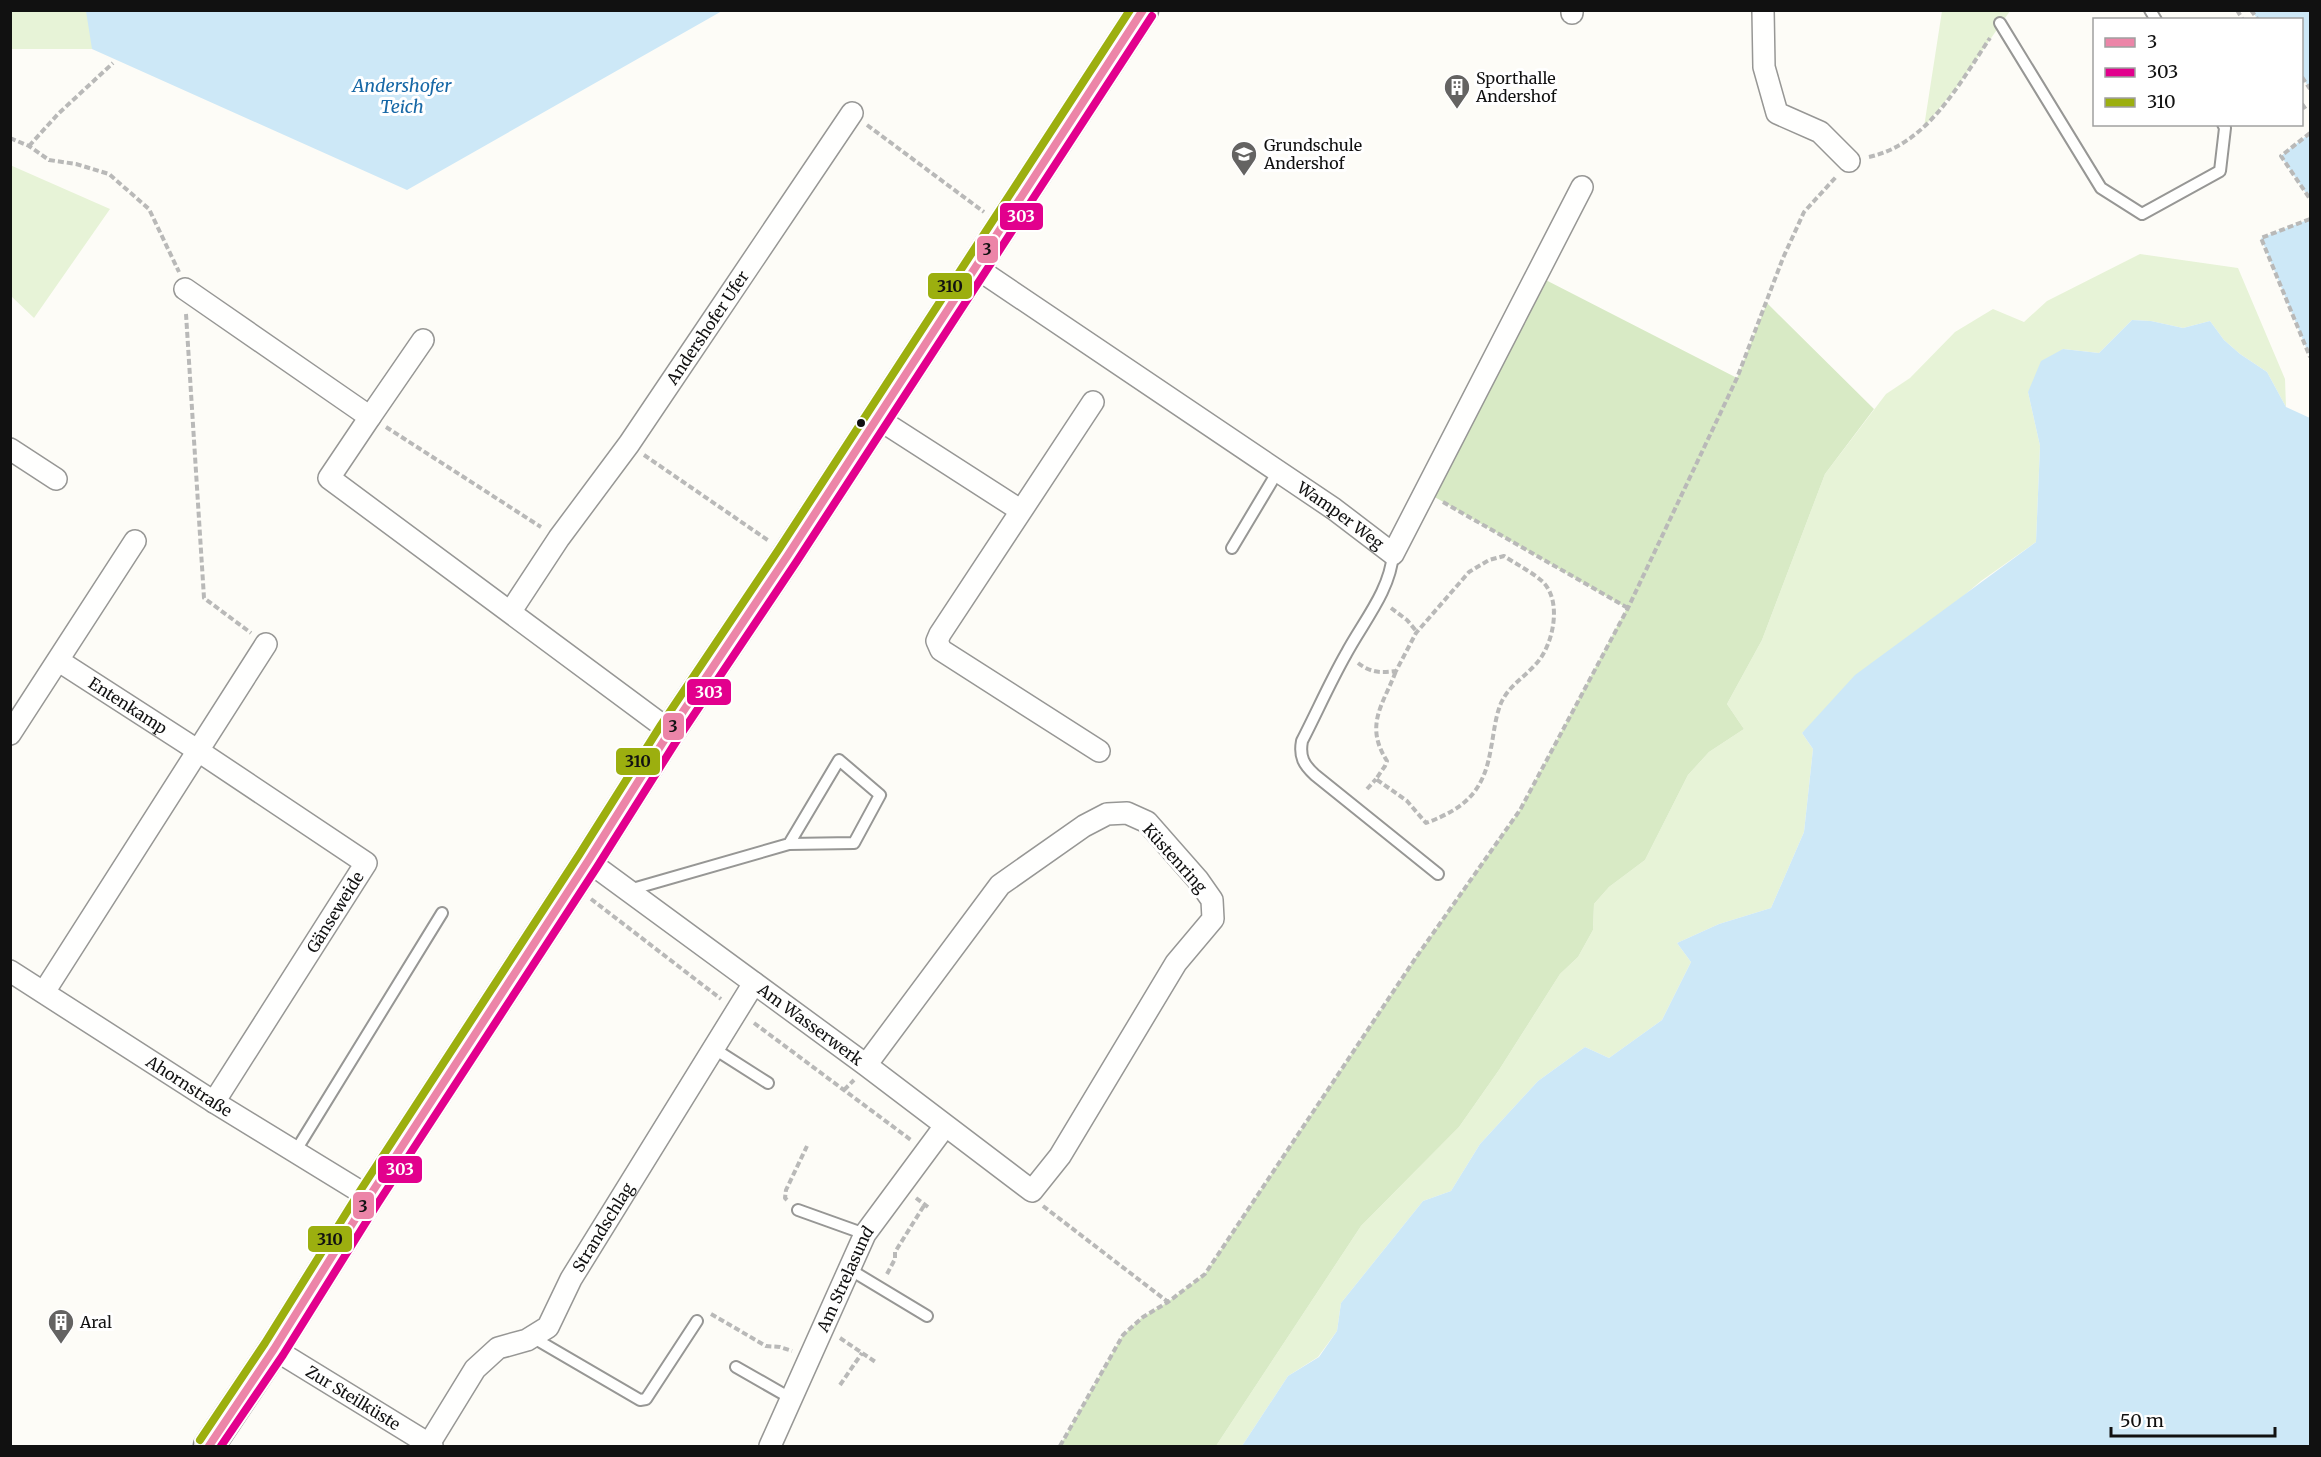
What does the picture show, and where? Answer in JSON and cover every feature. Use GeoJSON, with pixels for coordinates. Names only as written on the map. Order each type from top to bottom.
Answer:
{"type":"FeatureCollection","features":[{"type":"Feature","properties":{"kind":"main road"},"geometry":{"type":"LineString","coordinates":[[209,1446],[274,1349],[369,1197],[670,731],[788,555],[1143,10]]}},
{"type":"Feature","properties":{"kind":"street"},"geometry":{"type":"LineString","coordinates":[[1763,10],[1764,67],[1777,113],[1820,132],[1849,161]]}},
{"type":"Feature","properties":{"kind":"street","name":"Andershofer Ufer"},"geometry":{"type":"LineString","coordinates":[[511,611],[559,538],[629,444],[852,113]]}},
{"type":"Feature","properties":{"kind":"street","name":"Wamper Weg"},"geometry":{"type":"LineString","coordinates":[[975,267],[1350,520],[1393,554],[1582,187]]}},
{"type":"Feature","properties":{"kind":"street"},"geometry":{"type":"LineString","coordinates":[[185,289],[370,417]]}},
{"type":"Feature","properties":{"kind":"street"},"geometry":{"type":"LineString","coordinates":[[423,340],[329,478],[670,731]]}},
{"type":"Feature","properties":{"kind":"street"},"geometry":{"type":"LineString","coordinates":[[1093,402],[1020,510],[940,634],[938,641],[941,650],[1099,751]]}},
{"type":"Feature","properties":{"kind":"street"},"geometry":{"type":"LineString","coordinates":[[876,418],[1020,510]]}},
{"type":"Feature","properties":{"kind":"street"},"geometry":{"type":"LineString","coordinates":[[10,449],[56,479]]}},
{"type":"Feature","properties":{"kind":"street"},"geometry":{"type":"LineString","coordinates":[[10,734],[135,541]]}},
{"type":"Feature","properties":{"kind":"street"},"geometry":{"type":"LineString","coordinates":[[44,992],[266,644]]}},
{"type":"Feature","properties":{"kind":"street","name":"Entenkamp"},"geometry":{"type":"LineString","coordinates":[[59,661],[197,750]]}},
{"type":"Feature","properties":{"kind":"street","name":"Gänseweide"},"geometry":{"type":"LineString","coordinates":[[197,750],[366,863],[214,1102]]}},
{"type":"Feature","properties":{"kind":"street","name":"Küstenring"},"geometry":{"type":"LineString","coordinates":[[866,1065],[999,885],[1084,825],[1107,814],[1127,813],[1147,822],[1198,880],[1212,900],[1214,919],[1176,963],[1060,1156],[1032,1191]]}},
{"type":"Feature","properties":{"kind":"street","name":"Am Wasserwerk"},"geometry":{"type":"LineString","coordinates":[[588,861],[866,1065],[1032,1191]]}},
{"type":"Feature","properties":{"kind":"street","name":"Ahornstraße"},"geometry":{"type":"LineString","coordinates":[[10,971],[214,1102],[369,1197]]}},
{"type":"Feature","properties":{"kind":"street","name":"Strandschlag"},"geometry":{"type":"LineString","coordinates":[[431,1445],[476,1369],[498,1348],[532,1337],[548,1327],[572,1279],[754,982]]}},
{"type":"Feature","properties":{"kind":"street","name":"Am Strelasund"},"geometry":{"type":"LineString","coordinates":[[770,1446],[865,1234],[945,1126]]}},
{"type":"Feature","properties":{"kind":"street","name":"Zur Steilküste"},"geometry":{"type":"LineString","coordinates":[[274,1349],[431,1445]]}},
{"type":"Feature","properties":{"kind":"lane"},"geometry":{"type":"LineString","coordinates":[[2000,23],[2101,188],[2142,214],[2220,171],[2224,126]]}},
{"type":"Feature","properties":{"kind":"lane"},"geometry":{"type":"LineString","coordinates":[[1232,548],[1278,471]]}},
{"type":"Feature","properties":{"kind":"lane"},"geometry":{"type":"LineString","coordinates":[[1393,554],[1392,568],[1379,597],[1346,654],[1302,741],[1300,753],[1305,766],[1438,874]]}},
{"type":"Feature","properties":{"kind":"lane"},"geometry":{"type":"LineString","coordinates":[[629,890],[789,844],[854,843],[880,795],[839,760],[789,844]]}},
{"type":"Feature","properties":{"kind":"lane"},"geometry":{"type":"LineString","coordinates":[[295,1152],[442,913]]}},
{"type":"Feature","properties":{"kind":"lane"},"geometry":{"type":"LineString","coordinates":[[713,1048],[768,1083]]}},
{"type":"Feature","properties":{"kind":"lane"},"geometry":{"type":"LineString","coordinates":[[798,1210],[865,1234]]}},
{"type":"Feature","properties":{"kind":"lane"},"geometry":{"type":"LineString","coordinates":[[849,1269],[927,1316]]}},
{"type":"Feature","properties":{"kind":"lane"},"geometry":{"type":"LineString","coordinates":[[532,1337],[640,1400],[646,1399],[697,1321]]}},
{"type":"Feature","properties":{"kind":"lane"},"geometry":{"type":"LineString","coordinates":[[736,1367],[792,1399]]}},
{"type":"Feature","properties":{"kind":"path"},"geometry":{"type":"LineString","coordinates":[[1060,1446],[1123,1335],[1143,1317],[1168,1302],[1205,1274],[1410,966],[1520,810],[1628,608],[1737,378],[1783,258],[1804,213],[1849,161],[1878,155],[1907,142],[1924,128],[1959,84],[2000,23]]}},
{"type":"Feature","properties":{"kind":"path"},"geometry":{"type":"LineString","coordinates":[[29,146],[58,114],[113,63]]}},
{"type":"Feature","properties":{"kind":"path"},"geometry":{"type":"LineString","coordinates":[[2303,106],[2307,111]]}},
{"type":"Feature","properties":{"kind":"path"},"geometry":{"type":"LineString","coordinates":[[852,113],[1001,225]]}},
{"type":"Feature","properties":{"kind":"path"},"geometry":{"type":"LineString","coordinates":[[2310,134],[2281,156],[2310,199]]}},
{"type":"Feature","properties":{"kind":"path"},"geometry":{"type":"LineString","coordinates":[[10,138],[29,146],[50,160],[76,164],[109,174],[149,209],[173,257],[185,289],[204,598],[266,644]]}},
{"type":"Feature","properties":{"kind":"path"},"geometry":{"type":"LineString","coordinates":[[2310,219],[2261,238],[2310,357]]}},
{"type":"Feature","properties":{"kind":"path"},"geometry":{"type":"LineString","coordinates":[[370,417],[559,538]]}},
{"type":"Feature","properties":{"kind":"path"},"geometry":{"type":"LineString","coordinates":[[629,444],[788,555]]}},
{"type":"Feature","properties":{"kind":"path"},"geometry":{"type":"LineString","coordinates":[[1426,492],[1628,608]]}},
{"type":"Feature","properties":{"kind":"path"},"geometry":{"type":"LineString","coordinates":[[1367,789],[1387,760],[1376,742],[1375,732],[1379,711],[1396,671],[1417,632],[1469,572],[1489,560],[1504,556],[1543,582],[1551,594],[1553,607],[1552,626],[1547,646],[1536,665],[1507,691],[1494,724],[1483,779],[1469,798],[1448,814],[1426,823],[1407,801],[1376,779]]}},
{"type":"Feature","properties":{"kind":"path"},"geometry":{"type":"LineString","coordinates":[[1379,597],[1407,620],[1417,632]]}},
{"type":"Feature","properties":{"kind":"path"},"geometry":{"type":"LineString","coordinates":[[1346,654],[1367,670],[1380,673],[1396,671]]}},
{"type":"Feature","properties":{"kind":"path"},"geometry":{"type":"LineString","coordinates":[[798,1210],[785,1198],[786,1190],[807,1146]]}},
{"type":"Feature","properties":{"kind":"path"},"geometry":{"type":"LineString","coordinates":[[1032,1191],[1041,1204],[1168,1302]]}},
{"type":"Feature","properties":{"kind":"path"},"geometry":{"type":"LineString","coordinates":[[879,1287],[895,1259],[895,1252],[925,1204]]}},
{"type":"Feature","properties":{"kind":"path"},"geometry":{"type":"LineString","coordinates":[[711,1314],[766,1346],[780,1347],[809,1357]]}},
{"type":"Feature","properties":{"kind":"path"},"geometry":{"type":"LineString","coordinates":[[823,1327],[877,1363]]}},
{"type":"Feature","properties":{"kind":"path"},"geometry":{"type":"LineString","coordinates":[[840,1385],[862,1353]]}},
{"type":"Feature","properties":{"kind":"green space"},"geometry":{"type":"Polygon","coordinates":[[[11,11],[101,11],[92,49],[11,49],[11,11]]]}},
{"type":"Feature","properties":{"kind":"green space"},"geometry":{"type":"Polygon","coordinates":[[[1942,11],[2010,11],[1959,84],[1924,127],[1942,11]]]}},
{"type":"Feature","properties":{"kind":"green space"},"geometry":{"type":"Polygon","coordinates":[[[10,165],[110,209],[34,318],[11,296],[10,165]]]}},
{"type":"Feature","properties":{"kind":"green space"},"geometry":{"type":"Polygon","coordinates":[[[2140,254],[2238,268],[2285,379],[2286,407],[2267,372],[2224,340],[2210,321],[2183,328],[2151,321],[2132,320],[2099,353],[2063,349],[2028,392],[2040,446],[2036,542],[1981,581],[1802,733],[1813,749],[1804,832],[1771,908],[1719,924],[1677,943],[1691,962],[1662,1020],[1609,1058],[1585,1047],[1538,1081],[1480,1144],[1451,1191],[1423,1201],[1341,1303],[1337,1331],[1318,1357],[1288,1376],[1242,1446],[1216,1446],[1361,1226],[1459,1127],[1499,1070],[1560,974],[1578,957],[1593,930],[1594,904],[1609,887],[1645,860],[1688,775],[1709,752],[1744,729],[1727,704],[1762,640],[1825,474],[1886,394],[1910,378],[1955,332],[1993,309],[2024,322],[2047,301],[2140,254]]]}},
{"type":"Feature","properties":{"kind":"green space"},"geometry":{"type":"Polygon","coordinates":[[[1536,275],[1737,378],[1767,303],[1874,409],[1825,474],[1762,640],[1727,704],[1744,729],[1709,752],[1688,775],[1645,860],[1609,887],[1594,904],[1593,930],[1578,957],[1560,974],[1499,1070],[1459,1127],[1361,1226],[1216,1446],[1060,1446],[1123,1335],[1143,1317],[1168,1302],[1205,1274],[1417,956],[1520,810],[1627,608],[1426,492],[1536,275]]]}},
{"type":"Feature","properties":{"kind":"water","name":"Andershofer Teich"},"geometry":{"type":"Polygon","coordinates":[[[86,10],[722,11],[407,190],[92,49],[86,10]]]}},
{"type":"Feature","properties":{"kind":"water"},"geometry":{"type":"Polygon","coordinates":[[[2251,11],[2310,11],[2310,89],[2303,78],[2303,18],[2257,18],[2251,11]]]}},
{"type":"Feature","properties":{"kind":"water"},"geometry":{"type":"Polygon","coordinates":[[[2310,133],[2310,199],[2281,156],[2310,133]]]}},
{"type":"Feature","properties":{"kind":"water"},"geometry":{"type":"Polygon","coordinates":[[[2310,219],[2310,357],[2261,238],[2310,219]]]}},
{"type":"Feature","properties":{"kind":"water"},"geometry":{"type":"Polygon","coordinates":[[[2132,320],[2151,321],[2183,328],[2210,321],[2224,340],[2267,372],[2286,407],[2310,418],[2310,1446],[1242,1446],[1288,1376],[1319,1357],[1337,1331],[1341,1303],[1423,1201],[1451,1191],[1480,1144],[1538,1081],[1585,1047],[1609,1058],[1662,1020],[1691,962],[1677,943],[1719,924],[1771,908],[1804,832],[1813,749],[1802,733],[1855,675],[2036,542],[2040,446],[2028,392],[2041,361],[2063,349],[2099,353],[2132,320]]]}},
{"type":"Feature","properties":{"kind":"transit line","name":"310"},"geometry":{"type":"LineString","coordinates":[[200,1440],[265,1343],[360,1191],[661,725],[779,549],[1130,10]]}},
{"type":"Feature","properties":{"kind":"transit line","name":"3"},"geometry":{"type":"LineString","coordinates":[[209,1446],[274,1349],[369,1197],[670,731],[788,555],[1143,10]]}},
{"type":"Feature","properties":{"kind":"transit line","name":"303"},"geometry":{"type":"LineString","coordinates":[[221,1446],[283,1355],[378,1203],[679,737],[797,561],[1152,16]]}},
{"type":"Feature","properties":{"kind":"place","name":"Sporthalle Andershof"},"geometry":{"type":"Point","coordinates":[1457,110]}},
{"type":"Feature","properties":{"kind":"place","name":"Grundschule Andershof"},"geometry":{"type":"Point","coordinates":[1244,177]}},
{"type":"Feature","properties":{"kind":"place","name":"Aral"},"geometry":{"type":"Point","coordinates":[61,1345]}}]}
